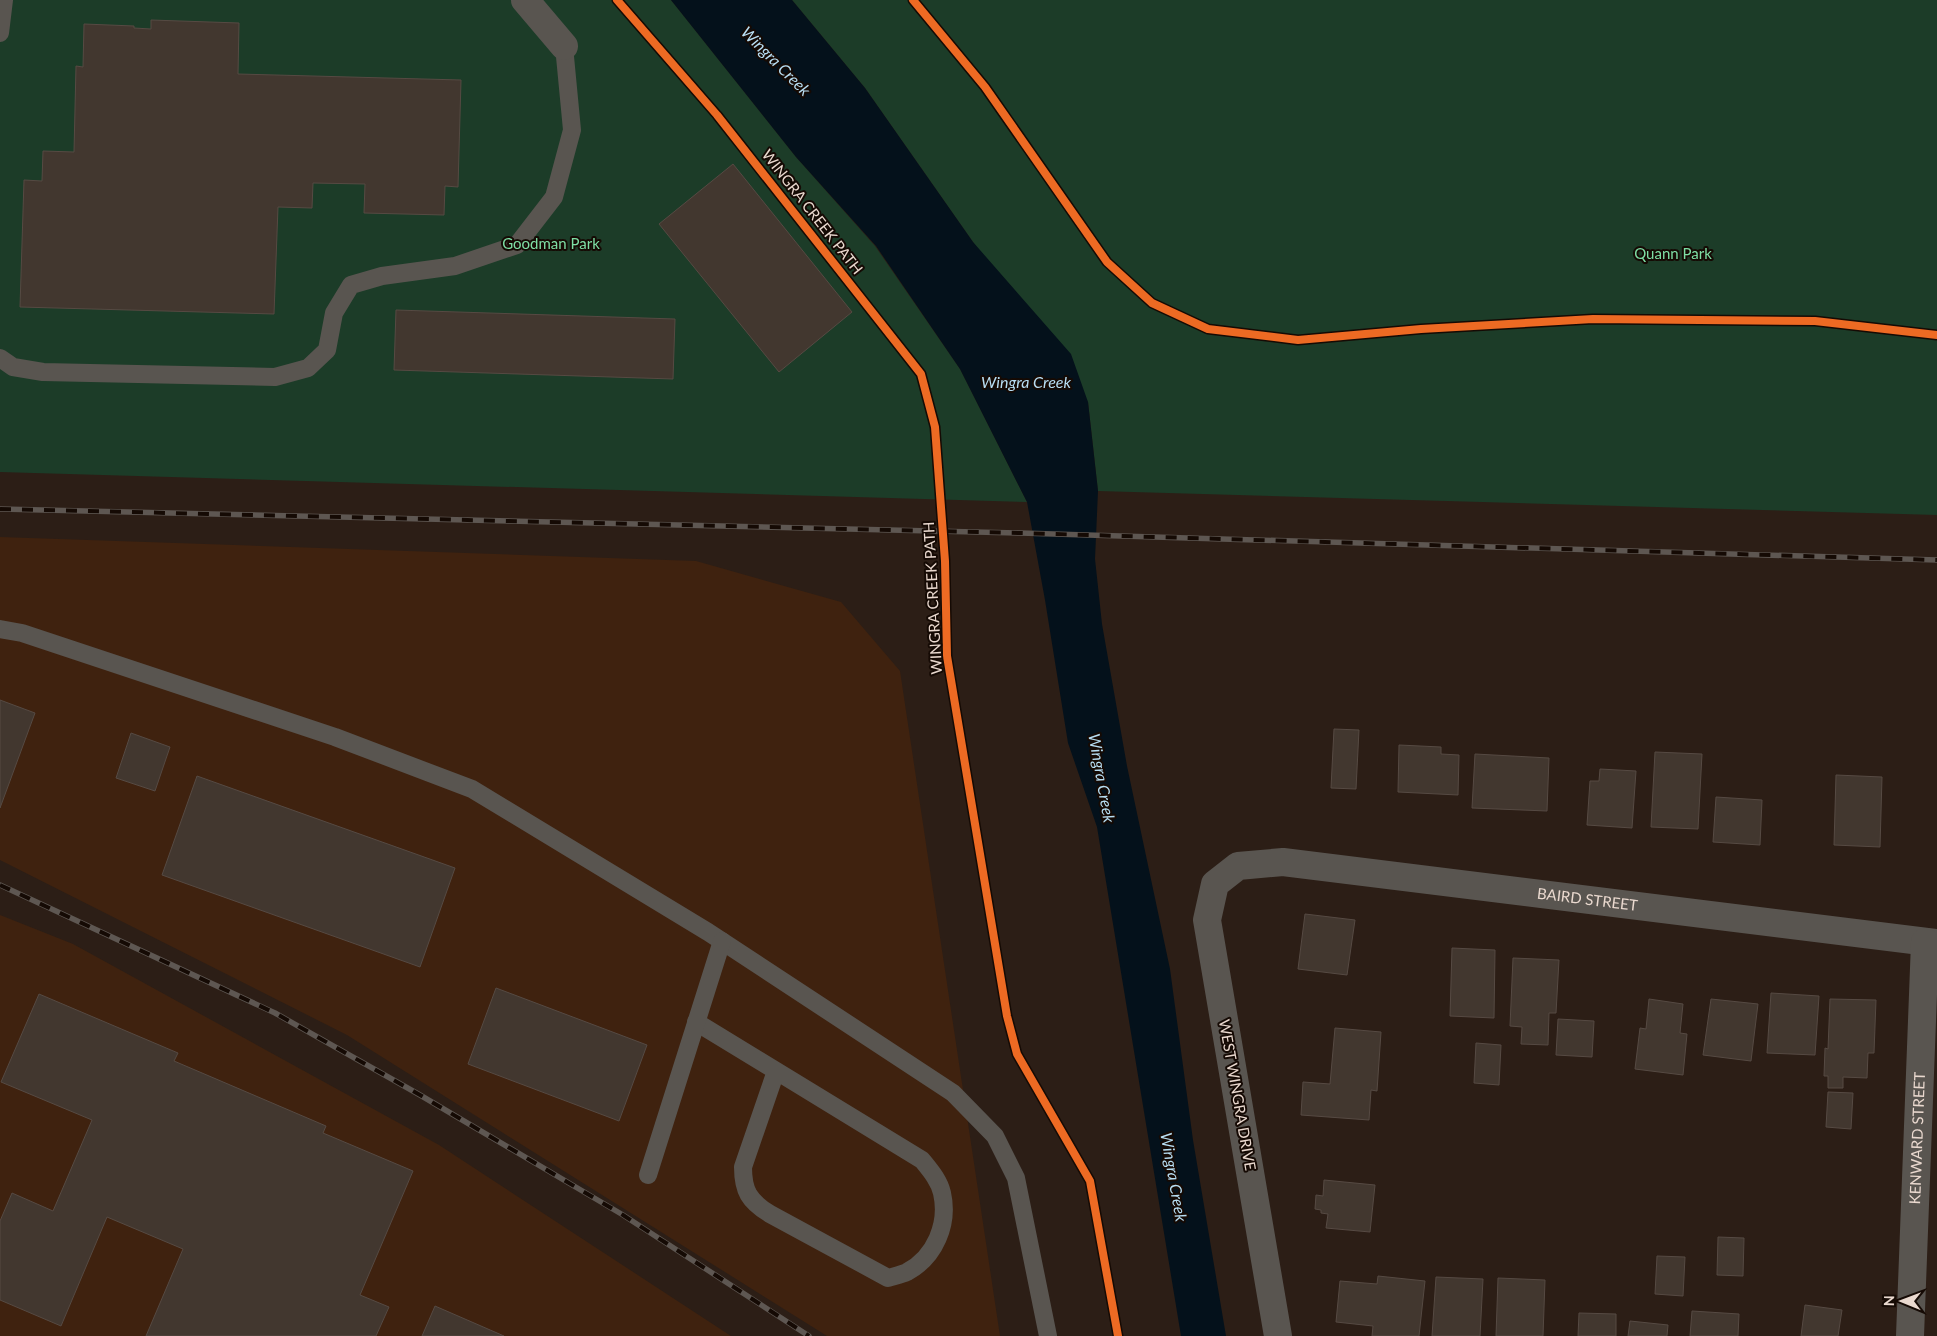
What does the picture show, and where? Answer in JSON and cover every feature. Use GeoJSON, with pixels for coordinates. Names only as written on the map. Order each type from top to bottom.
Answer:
{"type":"FeatureCollection","features":[{"type":"Feature","properties":{"kind":"street"},"geometry":{"type":"LineString","coordinates":[[524,0],[564,46]]}},
{"type":"Feature","properties":{"kind":"street","name":"BAIRD STREET"},"geometry":{"type":"LineString","coordinates":[[1238,866],[1282,862],[1931,943]]}},
{"type":"Feature","properties":{"kind":"street","name":"WEST WINGRA DRIVE"},"geometry":{"type":"LineString","coordinates":[[1238,866],[1215,884],[1206,920],[1278,1336]]}},
{"type":"Feature","properties":{"kind":"street","name":"KENWARD STREET"},"geometry":{"type":"LineString","coordinates":[[1910,1336],[1931,943]]}},
{"type":"Feature","properties":{"kind":"lane"},"geometry":{"type":"LineString","coordinates":[[0,33],[4,0]]}},
{"type":"Feature","properties":{"kind":"lane"},"geometry":{"type":"LineString","coordinates":[[0,358],[13,368],[43,372],[275,377],[308,368],[328,350],[334,313],[351,285],[382,276],[455,266],[517,245],[554,197],[572,130],[564,46]]}},
{"type":"Feature","properties":{"kind":"lane"},"geometry":{"type":"LineString","coordinates":[[0,629],[22,633],[326,734],[472,789],[722,941],[953,1093],[995,1136],[1016,1178],[1048,1336]]}},
{"type":"Feature","properties":{"kind":"lane"},"geometry":{"type":"LineString","coordinates":[[648,1175],[722,941]]}},
{"type":"Feature","properties":{"kind":"lane"},"geometry":{"type":"LineString","coordinates":[[696,1022],[922,1160],[934,1175],[942,1192],[944,1210],[942,1229],[934,1246],[922,1261],[906,1272],[888,1278],[770,1214],[748,1196],[743,1182],[743,1167],[776,1071]]}},
{"type":"Feature","properties":{"kind":"shaded area"},"geometry":{"type":"Polygon","coordinates":[[[0,537],[696,561],[841,602],[900,671],[1000,1336],[827,1336],[347,1035],[0,860],[0,537]]]}},
{"type":"Feature","properties":{"kind":"shaded area"},"geometry":{"type":"Polygon","coordinates":[[[0,915],[73,944],[439,1145],[731,1336],[0,1336],[0,915]]]}},
{"type":"Feature","properties":{"kind":"green space","name":"Goodman Park"},"geometry":{"type":"Polygon","coordinates":[[[0,0],[671,0],[796,157],[875,246],[960,369],[1027,502],[0,472],[0,0]]]}},
{"type":"Feature","properties":{"kind":"green space","name":"Quann Park"},"geometry":{"type":"Polygon","coordinates":[[[792,0],[1937,0],[1937,515],[1098,491],[1088,402],[865,88],[792,0]]]}},
{"type":"Feature","properties":{"kind":"water","name":"Wingra Creek"},"geometry":{"type":"Polygon","coordinates":[[[671,0],[792,0],[865,88],[973,242],[1071,354],[1088,402],[1098,491],[1095,559],[1102,624],[1127,766],[1170,969],[1193,1140],[1226,1336],[1181,1336],[1097,827],[1068,743],[1027,502],[960,369],[876,246],[796,157],[671,0]]]}},
{"type":"Feature","properties":{"kind":"building"},"geometry":{"type":"Polygon","coordinates":[[[151,20],[239,23],[238,74],[461,80],[458,187],[445,186],[444,215],[364,213],[365,184],[313,183],[312,208],[278,207],[274,314],[20,307],[24,180],[42,181],[43,151],[74,152],[76,66],[83,67],[84,24],[134,26],[134,28],[151,29],[151,20]]]}},
{"type":"Feature","properties":{"kind":"building"},"geometry":{"type":"Polygon","coordinates":[[[733,164],[852,312],[779,372],[659,224],[733,164]]]}},
{"type":"Feature","properties":{"kind":"building"},"geometry":{"type":"Polygon","coordinates":[[[396,310],[675,319],[673,379],[394,370],[396,310]]]}},
{"type":"Feature","properties":{"kind":"building"},"geometry":{"type":"Polygon","coordinates":[[[0,700],[35,713],[0,808],[0,700]]]}},
{"type":"Feature","properties":{"kind":"building"},"geometry":{"type":"Polygon","coordinates":[[[1334,729],[1359,730],[1356,789],[1331,788],[1334,729]]]}},
{"type":"Feature","properties":{"kind":"building"},"geometry":{"type":"Polygon","coordinates":[[[131,733],[170,747],[155,791],[116,778],[131,733]]]}},
{"type":"Feature","properties":{"kind":"building"},"geometry":{"type":"Polygon","coordinates":[[[1399,745],[1441,747],[1441,754],[1459,755],[1458,795],[1398,792],[1399,745]]]}},
{"type":"Feature","properties":{"kind":"building"},"geometry":{"type":"Polygon","coordinates":[[[1655,752],[1702,754],[1698,829],[1651,827],[1655,752]]]}},
{"type":"Feature","properties":{"kind":"building"},"geometry":{"type":"Polygon","coordinates":[[[1475,754],[1549,758],[1547,811],[1472,808],[1475,754]]]}},
{"type":"Feature","properties":{"kind":"building"},"geometry":{"type":"Polygon","coordinates":[[[1600,769],[1636,771],[1632,828],[1587,825],[1590,781],[1599,781],[1600,769]]]}},
{"type":"Feature","properties":{"kind":"building"},"geometry":{"type":"Polygon","coordinates":[[[1836,775],[1882,777],[1880,847],[1834,845],[1836,775]]]}},
{"type":"Feature","properties":{"kind":"building"},"geometry":{"type":"Polygon","coordinates":[[[197,776],[455,868],[420,967],[162,875],[197,776]]]}},
{"type":"Feature","properties":{"kind":"building"},"geometry":{"type":"Polygon","coordinates":[[[1716,797],[1762,800],[1760,845],[1713,842],[1716,797]]]}},
{"type":"Feature","properties":{"kind":"building"},"geometry":{"type":"Polygon","coordinates":[[[1305,914],[1355,920],[1347,975],[1298,969],[1305,914]]]}},
{"type":"Feature","properties":{"kind":"building"},"geometry":{"type":"Polygon","coordinates":[[[1452,948],[1495,950],[1494,1018],[1450,1016],[1452,948]]]}},
{"type":"Feature","properties":{"kind":"building"},"geometry":{"type":"Polygon","coordinates":[[[1513,958],[1559,960],[1556,1013],[1549,1013],[1548,1045],[1521,1044],[1522,1027],[1510,1026],[1513,958]]]}},
{"type":"Feature","properties":{"kind":"building"},"geometry":{"type":"Polygon","coordinates":[[[496,988],[647,1045],[619,1121],[468,1064],[496,988]]]}},
{"type":"Feature","properties":{"kind":"building"},"geometry":{"type":"Polygon","coordinates":[[[1771,993],[1819,996],[1815,1055],[1767,1053],[1771,993]]]}},
{"type":"Feature","properties":{"kind":"building"},"geometry":{"type":"Polygon","coordinates":[[[39,994],[178,1053],[174,1061],[326,1126],[323,1133],[413,1171],[360,1295],[389,1307],[376,1336],[146,1336],[183,1249],[107,1217],[61,1326],[0,1300],[0,1221],[12,1193],[53,1211],[92,1120],[1,1082],[39,994]]]}},
{"type":"Feature","properties":{"kind":"building"},"geometry":{"type":"Polygon","coordinates":[[[1649,999],[1683,1004],[1680,1033],[1687,1034],[1683,1075],[1635,1069],[1640,1028],[1646,1029],[1649,999]]]}},
{"type":"Feature","properties":{"kind":"building"},"geometry":{"type":"Polygon","coordinates":[[[1711,999],[1758,1004],[1751,1061],[1703,1055],[1711,999]]]}},
{"type":"Feature","properties":{"kind":"building"},"geometry":{"type":"Polygon","coordinates":[[[1830,999],[1876,1000],[1874,1053],[1868,1053],[1867,1078],[1843,1077],[1843,1088],[1828,1088],[1828,1076],[1824,1076],[1825,1048],[1828,1049],[1830,999]]]}},
{"type":"Feature","properties":{"kind":"building"},"geometry":{"type":"Polygon","coordinates":[[[1558,1019],[1594,1021],[1592,1057],[1556,1055],[1558,1019]]]}},
{"type":"Feature","properties":{"kind":"building"},"geometry":{"type":"Polygon","coordinates":[[[1335,1028],[1381,1032],[1377,1091],[1371,1090],[1369,1120],[1301,1115],[1303,1082],[1330,1084],[1335,1028]]]}},
{"type":"Feature","properties":{"kind":"building"},"geometry":{"type":"Polygon","coordinates":[[[1476,1043],[1501,1045],[1499,1085],[1474,1083],[1476,1043]]]}},
{"type":"Feature","properties":{"kind":"building"},"geometry":{"type":"Polygon","coordinates":[[[1828,1092],[1853,1093],[1851,1129],[1826,1127],[1828,1092]]]}},
{"type":"Feature","properties":{"kind":"building"},"geometry":{"type":"Polygon","coordinates":[[[1324,1180],[1375,1185],[1370,1232],[1326,1228],[1328,1214],[1321,1213],[1321,1210],[1315,1209],[1316,1195],[1323,1196],[1324,1180]]]}},
{"type":"Feature","properties":{"kind":"building"},"geometry":{"type":"Polygon","coordinates":[[[1718,1237],[1744,1238],[1743,1276],[1717,1275],[1718,1237]]]}},
{"type":"Feature","properties":{"kind":"building"},"geometry":{"type":"Polygon","coordinates":[[[1657,1256],[1685,1257],[1683,1296],[1655,1294],[1657,1256]]]}},
{"type":"Feature","properties":{"kind":"building"},"geometry":{"type":"Polygon","coordinates":[[[1378,1276],[1425,1281],[1419,1336],[1372,1336],[1373,1326],[1336,1322],[1340,1281],[1377,1284],[1378,1276]]]}},
{"type":"Feature","properties":{"kind":"building"},"geometry":{"type":"Polygon","coordinates":[[[1436,1277],[1483,1279],[1480,1336],[1432,1336],[1436,1277]]]}},
{"type":"Feature","properties":{"kind":"building"},"geometry":{"type":"Polygon","coordinates":[[[1498,1278],[1545,1280],[1543,1336],[1496,1336],[1498,1278]]]}},
{"type":"Feature","properties":{"kind":"building"},"geometry":{"type":"Polygon","coordinates":[[[1805,1305],[1842,1310],[1838,1336],[1801,1336],[1805,1305]]]}},
{"type":"Feature","properties":{"kind":"building"},"geometry":{"type":"Polygon","coordinates":[[[435,1306],[504,1336],[422,1336],[435,1306]]]}},
{"type":"Feature","properties":{"kind":"building"},"geometry":{"type":"Polygon","coordinates":[[[1692,1311],[1739,1314],[1738,1336],[1690,1336],[1692,1311]]]}},
{"type":"Feature","properties":{"kind":"building"},"geometry":{"type":"Polygon","coordinates":[[[1579,1313],[1616,1314],[1616,1336],[1578,1336],[1579,1313]]]}},
{"type":"Feature","properties":{"kind":"building"},"geometry":{"type":"Polygon","coordinates":[[[1630,1321],[1668,1325],[1667,1336],[1628,1336],[1630,1321]]]}},
{"type":"Feature","properties":{"kind":"railway"},"geometry":{"type":"LineString","coordinates":[[0,509],[1020,533],[1937,560]]}},
{"type":"Feature","properties":{"kind":"railway"},"geometry":{"type":"LineString","coordinates":[[0,885],[275,1013],[420,1095],[623,1215],[809,1336]]}},
{"type":"Feature","properties":{"kind":"cycle path","name":"WINGRA CREEK PATH"},"geometry":{"type":"LineString","coordinates":[[617,0],[717,115],[921,374],[935,427],[945,561],[947,656],[1007,1016],[1017,1054],[1090,1181],[1118,1336]]}},
{"type":"Feature","properties":{"kind":"cycle path"},"geometry":{"type":"LineString","coordinates":[[913,0],[985,87],[1107,262],[1152,303],[1208,329],[1298,340],[1421,329],[1593,319],[1815,321],[1937,335]]}}]}
